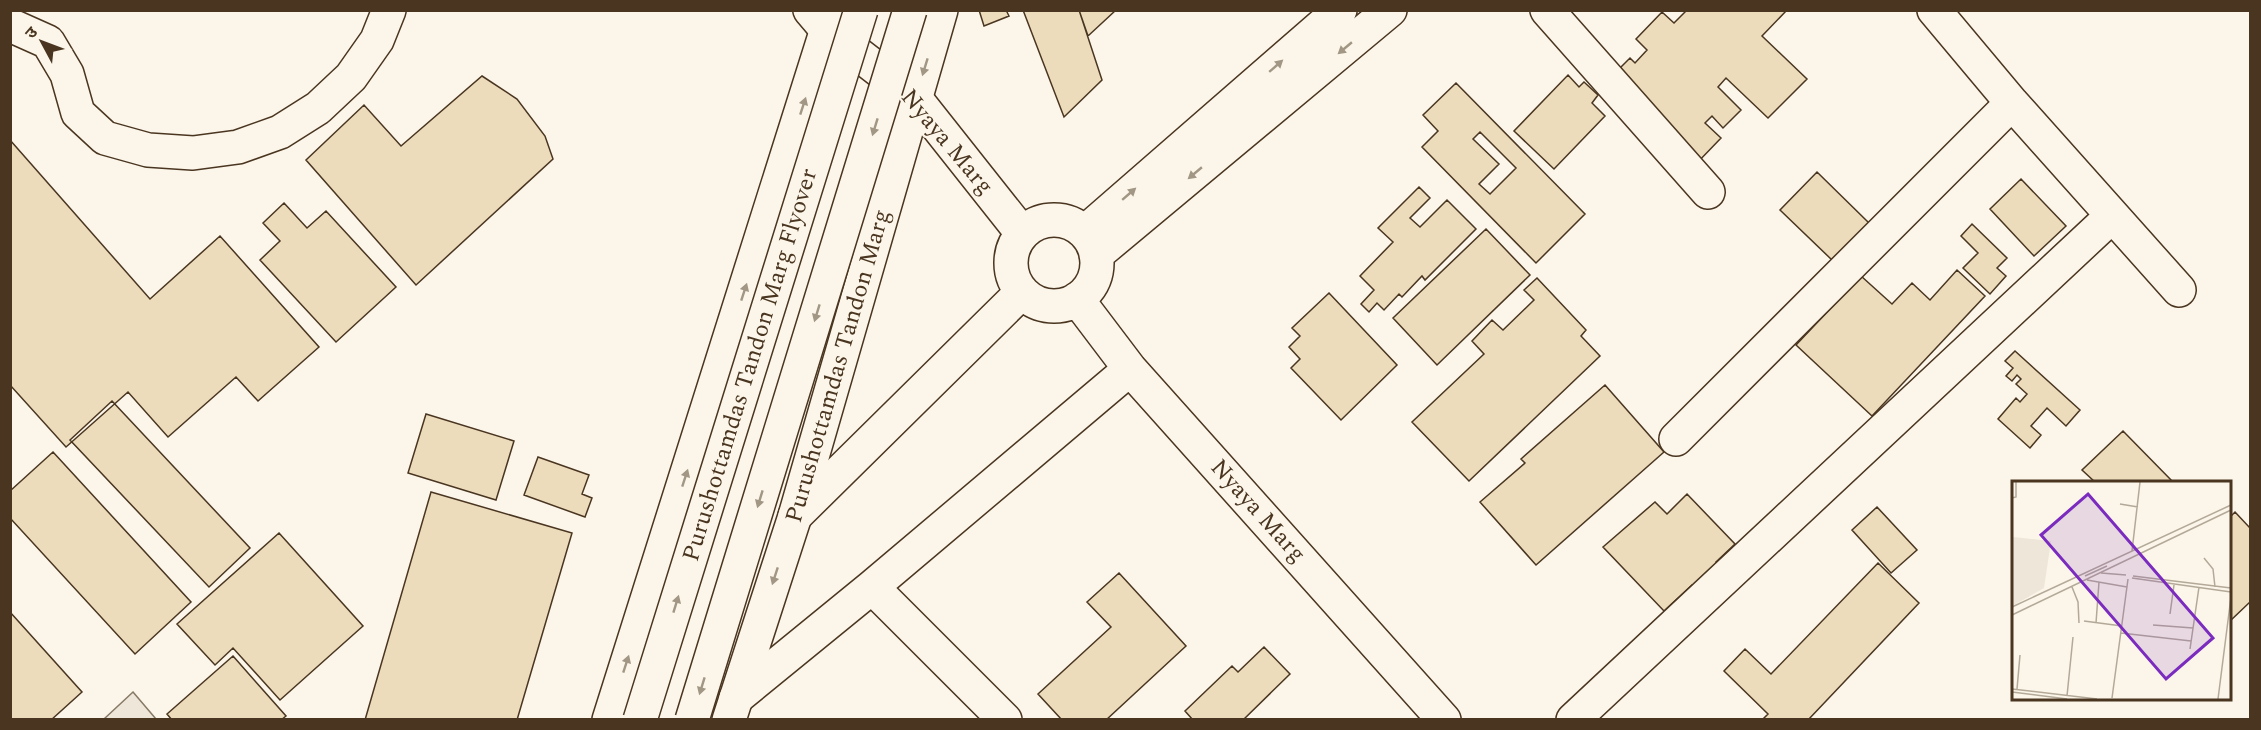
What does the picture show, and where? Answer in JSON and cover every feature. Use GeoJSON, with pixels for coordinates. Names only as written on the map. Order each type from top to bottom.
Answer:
{"type":"FeatureCollection","features":[{"type":"Feature","properties":{"kind":"street"},"geometry":{"type":"LineString","coordinates":[[10,25],[48,42],[67,74],[78,113],[105,138],[148,150],[193,153],[238,147],[280,132],[318,108],[351,77],[377,40],[389,10]]}},
{"type":"Feature","properties":{"kind":"street","name":"Purushottamdas Tandon Marg Flyover"},"geometry":{"type":"LineString","coordinates":[[640,720],[861,10]]}},
{"type":"Feature","properties":{"kind":"street","name":"Purushottamdas Tandon Marg Flyover"},"geometry":{"type":"LineString","coordinates":[[692,720],[910,10]]}},
{"type":"Feature","properties":{"kind":"street","name":"Purushottamdas Tandon Marg"},"geometry":{"type":"LineString","coordinates":[[732,709],[795,516],[942,10]]}},
{"type":"Feature","properties":{"kind":"street"},"geometry":{"type":"LineString","coordinates":[[1090,244],[1340,10]]}},
{"type":"Feature","properties":{"kind":"street"},"geometry":{"type":"LineString","coordinates":[[1090,244],[1390,10]]}},
{"type":"Feature","properties":{"kind":"street"},"geometry":{"type":"LineString","coordinates":[[1547,10],[1708,192]]}},
{"type":"Feature","properties":{"kind":"street"},"geometry":{"type":"LineString","coordinates":[[1934,10],[2012,103],[2179,290]]}},
{"type":"Feature","properties":{"kind":"street"},"geometry":{"type":"LineString","coordinates":[[609,720],[823,17]]}},
{"type":"Feature","properties":{"kind":"street","name":"Nyaya Marg"},"geometry":{"type":"LineString","coordinates":[[823,17],[915,98],[1022,233]]}},
{"type":"Feature","properties":{"kind":"street"},"geometry":{"type":"LineString","coordinates":[[1676,439],[2012,103]]}},
{"type":"Feature","properties":{"kind":"street"},"geometry":{"type":"LineString","coordinates":[[1573,720],[2112,216]]}},
{"type":"Feature","properties":{"kind":"street"},"geometry":{"type":"LineString","coordinates":[[1047,220],[1060,220],[1074,224],[1090,244],[1097,268],[1094,280],[1087,291],[1066,304],[1042,305],[1031,300],[1022,292],[1016,284],[1011,263],[1016,242],[1022,233],[1033,225],[1047,220]]}},
{"type":"Feature","properties":{"kind":"street"},"geometry":{"type":"LineString","coordinates":[[795,516],[1022,292]]}},
{"type":"Feature","properties":{"kind":"street","name":"Nyaya Marg"},"geometry":{"type":"LineString","coordinates":[[1077,299],[1130,369],[1444,720]]}},
{"type":"Feature","properties":{"kind":"street"},"geometry":{"type":"LineString","coordinates":[[732,709],[872,587],[1130,369]]}},
{"type":"Feature","properties":{"kind":"street"},"geometry":{"type":"LineString","coordinates":[[872,587],[1005,720]]}},
{"type":"Feature","properties":{"kind":"shaded area"},"geometry":{"type":"Polygon","coordinates":[[[133,692],[156,719],[104,719],[133,692]]]}},
{"type":"Feature","properties":{"kind":"building"},"geometry":{"type":"Polygon","coordinates":[[[979,10],[1006,10],[1009,16],[984,26],[979,10]]]}},
{"type":"Feature","properties":{"kind":"building"},"geometry":{"type":"Polygon","coordinates":[[[1023,10],[1079,10],[1102,80],[1064,117],[1023,10]]]}},
{"type":"Feature","properties":{"kind":"building"},"geometry":{"type":"Polygon","coordinates":[[[1079,10],[1116,10],[1088,36],[1079,10]]]}},
{"type":"Feature","properties":{"kind":"building"},"geometry":{"type":"Polygon","coordinates":[[[1787,10],[1762,36],[1807,79],[1768,118],[1726,78],[1718,87],[1741,110],[1723,128],[1712,116],[1705,123],[1721,138],[1696,164],[1613,75],[1630,58],[1635,63],[1647,50],[1636,39],[1662,12],[1674,23],[1686,11],[1787,10]]]}},
{"type":"Feature","properties":{"kind":"building"},"geometry":{"type":"Polygon","coordinates":[[[1568,75],[1579,87],[1584,82],[1598,95],[1592,103],[1605,116],[1554,169],[1514,131],[1568,75]]]}},
{"type":"Feature","properties":{"kind":"building"},"geometry":{"type":"Polygon","coordinates":[[[482,76],[517,99],[545,136],[553,159],[416,285],[306,160],[364,105],[401,146],[482,76]]]}},
{"type":"Feature","properties":{"kind":"building"},"geometry":{"type":"Polygon","coordinates":[[[1456,83],[1585,214],[1536,263],[1422,147],[1438,131],[1423,115],[1456,83]],[[1480,132],[1473,139],[1499,164],[1479,184],[1490,194],[1516,168],[1480,132]]]}},
{"type":"Feature","properties":{"kind":"building"},"geometry":{"type":"Polygon","coordinates":[[[10,140],[150,299],[220,236],[319,347],[258,401],[236,377],[168,437],[128,392],[66,447],[10,385],[10,140]]]}},
{"type":"Feature","properties":{"kind":"building"},"geometry":{"type":"Polygon","coordinates":[[[1817,172],[1869,223],[1832,260],[1780,210],[1817,172]]]}},
{"type":"Feature","properties":{"kind":"building"},"geometry":{"type":"Polygon","coordinates":[[[2021,179],[2066,226],[2034,256],[1990,209],[2021,179]]]}},
{"type":"Feature","properties":{"kind":"building"},"geometry":{"type":"Polygon","coordinates":[[[1419,187],[1430,198],[1410,218],[1420,227],[1447,200],[1476,229],[1425,280],[1422,276],[1402,297],[1399,294],[1384,310],[1377,303],[1369,312],[1361,304],[1374,290],[1360,276],[1393,242],[1378,228],[1419,187]]]}},
{"type":"Feature","properties":{"kind":"building"},"geometry":{"type":"Polygon","coordinates":[[[284,203],[307,228],[326,211],[396,287],[336,342],[260,260],[280,241],[263,223],[284,203]]]}},
{"type":"Feature","properties":{"kind":"building"},"geometry":{"type":"Polygon","coordinates":[[[1972,224],[2007,258],[1997,268],[2006,276],[1990,294],[1963,268],[1978,253],[1961,236],[1972,224]]]}},
{"type":"Feature","properties":{"kind":"building"},"geometry":{"type":"Polygon","coordinates":[[[1486,229],[1530,275],[1437,365],[1393,318],[1486,229]]]}},
{"type":"Feature","properties":{"kind":"building"},"geometry":{"type":"Polygon","coordinates":[[[1957,270],[1985,296],[1872,416],[1796,345],[1861,276],[1892,304],[1912,283],[1930,300],[1957,270]]]}},
{"type":"Feature","properties":{"kind":"building"},"geometry":{"type":"Polygon","coordinates":[[[1537,278],[1586,330],[1581,336],[1600,356],[1469,481],[1412,422],[1484,354],[1472,341],[1492,320],[1503,330],[1534,300],[1524,290],[1537,278]]]}},
{"type":"Feature","properties":{"kind":"building"},"geometry":{"type":"Polygon","coordinates":[[[1329,293],[1397,365],[1341,420],[1291,368],[1300,359],[1289,347],[1300,336],[1292,328],[1329,293]]]}},
{"type":"Feature","properties":{"kind":"building"},"geometry":{"type":"Polygon","coordinates":[[[2015,351],[2080,410],[2066,426],[2047,408],[2031,426],[2041,435],[2030,448],[1998,419],[2016,398],[2020,402],[2027,394],[2016,384],[2021,379],[2017,375],[2012,381],[2006,376],[2013,368],[2005,361],[2015,351]]]}},
{"type":"Feature","properties":{"kind":"building"},"geometry":{"type":"Polygon","coordinates":[[[1605,385],[1664,452],[1536,565],[1480,502],[1525,463],[1521,459],[1605,385]]]}},
{"type":"Feature","properties":{"kind":"building"},"geometry":{"type":"Polygon","coordinates":[[[112,401],[250,548],[209,587],[70,440],[112,401]]]}},
{"type":"Feature","properties":{"kind":"building"},"geometry":{"type":"Polygon","coordinates":[[[426,414],[514,441],[496,500],[408,473],[426,414]]]}},
{"type":"Feature","properties":{"kind":"building"},"geometry":{"type":"Polygon","coordinates":[[[2123,431],[2172,481],[2094,481],[2082,470],[2123,431]]]}},
{"type":"Feature","properties":{"kind":"building"},"geometry":{"type":"Polygon","coordinates":[[[53,452],[191,602],[135,654],[10,518],[10,491],[53,452]]]}},
{"type":"Feature","properties":{"kind":"building"},"geometry":{"type":"Polygon","coordinates":[[[538,457],[589,475],[582,494],[592,498],[585,517],[524,495],[538,457]]]}},
{"type":"Feature","properties":{"kind":"building"},"geometry":{"type":"Polygon","coordinates":[[[431,492],[572,533],[517,720],[365,720],[431,492]]]}},
{"type":"Feature","properties":{"kind":"building"},"geometry":{"type":"Polygon","coordinates":[[[1687,494],[1735,544],[1716,562],[1720,566],[1696,589],[1692,585],[1664,611],[1603,547],[1655,502],[1667,514],[1687,494]]]}},
{"type":"Feature","properties":{"kind":"building"},"geometry":{"type":"Polygon","coordinates":[[[1877,507],[1917,550],[1891,573],[1852,530],[1877,507]]]}},
{"type":"Feature","properties":{"kind":"building"},"geometry":{"type":"Polygon","coordinates":[[[2235,512],[2250,528],[2250,602],[2231,620],[2231,516],[2235,512]]]}},
{"type":"Feature","properties":{"kind":"building"},"geometry":{"type":"Polygon","coordinates":[[[279,533],[363,626],[280,700],[233,648],[215,665],[177,624],[279,533]]]}},
{"type":"Feature","properties":{"kind":"building"},"geometry":{"type":"Polygon","coordinates":[[[1878,563],[1919,603],[1808,720],[1762,720],[1768,714],[1724,671],[1745,649],[1771,674],[1878,563]]]}},
{"type":"Feature","properties":{"kind":"building"},"geometry":{"type":"Polygon","coordinates":[[[1119,573],[1186,646],[1106,720],[1062,720],[1038,694],[1111,627],[1087,602],[1119,573]]]}},
{"type":"Feature","properties":{"kind":"building"},"geometry":{"type":"Polygon","coordinates":[[[10,612],[82,692],[51,720],[10,720],[10,612]]]}},
{"type":"Feature","properties":{"kind":"building"},"geometry":{"type":"Polygon","coordinates":[[[1264,647],[1290,674],[1243,720],[1193,720],[1185,711],[1232,666],[1238,672],[1264,647]]]}},
{"type":"Feature","properties":{"kind":"building"},"geometry":{"type":"Polygon","coordinates":[[[233,656],[286,716],[281,720],[172,720],[167,714],[233,656]]]}}]}
